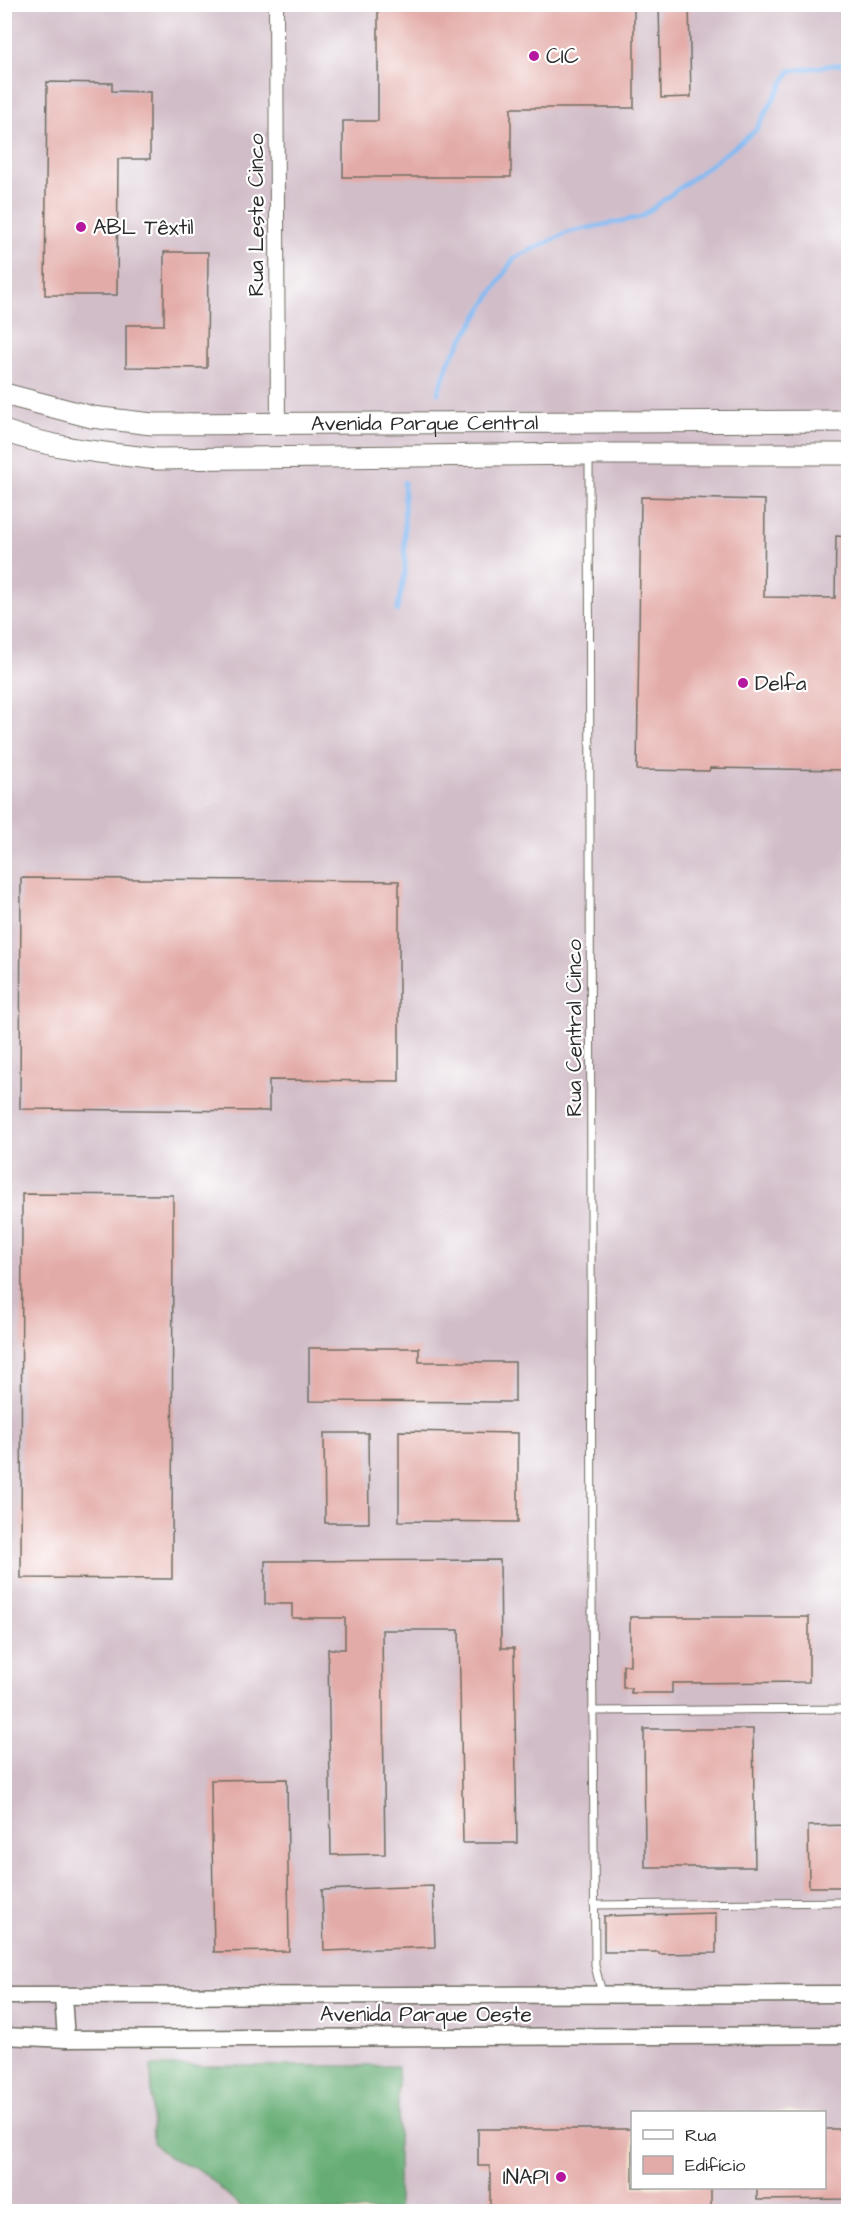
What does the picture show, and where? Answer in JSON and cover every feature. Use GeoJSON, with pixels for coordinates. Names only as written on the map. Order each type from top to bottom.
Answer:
{"type":"FeatureCollection","features":[{"type":"Feature","properties":{"kind":"main road","name":"Avenida Parque Central"},"geometry":{"type":"LineString","coordinates":[[4,394],[68,412],[152,424],[849,421]]}},
{"type":"Feature","properties":{"kind":"main road","name":"Avenida Parque Central"},"geometry":{"type":"LineString","coordinates":[[4,431],[49,444],[81,450],[157,459],[589,454],[849,454]]}},
{"type":"Feature","properties":{"kind":"street","name":"Rua Leste Cinco"},"geometry":{"type":"LineString","coordinates":[[276,4],[278,424]]}},
{"type":"Feature","properties":{"kind":"street","name":"Avenida Parque Oeste"},"geometry":{"type":"LineString","coordinates":[[4,1996],[849,1994]]}},
{"type":"Feature","properties":{"kind":"street"},"geometry":{"type":"LineString","coordinates":[[63,1997],[66,2038]]}},
{"type":"Feature","properties":{"kind":"street","name":"Avenida Parque Oeste"},"geometry":{"type":"LineString","coordinates":[[4,2036],[66,2038],[849,2035]]}},
{"type":"Feature","properties":{"kind":"lane"},"geometry":{"type":"LineString","coordinates":[[4,162],[4,326]]}},
{"type":"Feature","properties":{"kind":"lane","name":"Rua Central Cinco"},"geometry":{"type":"LineString","coordinates":[[589,454],[594,1966],[603,1995]]}},
{"type":"Feature","properties":{"kind":"lane"},"geometry":{"type":"LineString","coordinates":[[592,1711],[849,1709]]}},
{"type":"Feature","properties":{"kind":"lane"},"geometry":{"type":"LineString","coordinates":[[594,1905],[849,1902]]}},
{"type":"Feature","properties":{"kind":"shaded area"},"geometry":{"type":"Polygon","coordinates":[[[5,5],[848,5],[848,2211],[5,2212],[5,5]]]}},
{"type":"Feature","properties":{"kind":"green space"},"geometry":{"type":"Polygon","coordinates":[[[151,2066],[398,2066],[398,2211],[246,2211],[200,2170],[171,2159],[153,2143],[151,2066]]]}},
{"type":"Feature","properties":{"kind":"building"},"geometry":{"type":"Polygon","coordinates":[[[378,4],[634,4],[634,108],[511,108],[511,177],[343,177],[343,121],[378,121],[378,4]]]}},
{"type":"Feature","properties":{"kind":"building"},"geometry":{"type":"Polygon","coordinates":[[[659,4],[689,4],[691,97],[661,98],[659,4]]]}},
{"type":"Feature","properties":{"kind":"building","name":"ABL Têxtil"},"geometry":{"type":"Polygon","coordinates":[[[47,82],[112,83],[112,91],[150,92],[150,159],[118,159],[117,295],[45,295],[47,82]]]}},
{"type":"Feature","properties":{"kind":"building","name":"ABL Têxtil"},"geometry":{"type":"Polygon","coordinates":[[[164,252],[208,252],[207,368],[126,367],[126,325],[164,325],[164,252]]]}},
{"type":"Feature","properties":{"kind":"building","name":"Delfa"},"geometry":{"type":"Polygon","coordinates":[[[641,497],[765,500],[764,597],[835,598],[836,536],[849,537],[849,770],[710,768],[709,771],[637,770],[641,497]]]}},
{"type":"Feature","properties":{"kind":"building"},"geometry":{"type":"Polygon","coordinates":[[[21,878],[399,881],[399,1081],[269,1080],[269,1111],[20,1109],[21,878]]]}},
{"type":"Feature","properties":{"kind":"building"},"geometry":{"type":"Polygon","coordinates":[[[22,1194],[173,1195],[172,1579],[21,1578],[22,1194]]]}},
{"type":"Feature","properties":{"kind":"building"},"geometry":{"type":"Polygon","coordinates":[[[309,1348],[419,1348],[419,1362],[515,1362],[515,1402],[309,1401],[309,1348]]]}},
{"type":"Feature","properties":{"kind":"building"},"geometry":{"type":"Polygon","coordinates":[[[399,1431],[518,1433],[518,1522],[399,1521],[399,1431]]]}},
{"type":"Feature","properties":{"kind":"building"},"geometry":{"type":"Polygon","coordinates":[[[324,1433],[368,1433],[369,1523],[325,1523],[324,1433]]]}},
{"type":"Feature","properties":{"kind":"building"},"geometry":{"type":"Polygon","coordinates":[[[500,1560],[501,1648],[514,1648],[517,1843],[463,1843],[459,1630],[382,1630],[385,1854],[331,1855],[328,1649],[345,1649],[345,1618],[292,1618],[292,1604],[265,1604],[265,1561],[500,1560]]]}},
{"type":"Feature","properties":{"kind":"building"},"geometry":{"type":"Polygon","coordinates":[[[630,1617],[809,1617],[809,1682],[672,1683],[672,1693],[631,1693],[631,1688],[623,1688],[623,1665],[630,1666],[630,1617]]]}},
{"type":"Feature","properties":{"kind":"building"},"geometry":{"type":"Polygon","coordinates":[[[644,1729],[753,1729],[755,1867],[645,1867],[644,1729]]]}},
{"type":"Feature","properties":{"kind":"building"},"geometry":{"type":"Polygon","coordinates":[[[287,1779],[289,1951],[214,1952],[211,1780],[287,1779]]]}},
{"type":"Feature","properties":{"kind":"building"},"geometry":{"type":"Polygon","coordinates":[[[849,1825],[849,1887],[809,1887],[808,1826],[849,1825]]]}},
{"type":"Feature","properties":{"kind":"building"},"geometry":{"type":"Polygon","coordinates":[[[433,1886],[435,1947],[324,1951],[322,1890],[433,1886]]]}},
{"type":"Feature","properties":{"kind":"building"},"geometry":{"type":"Polygon","coordinates":[[[716,1913],[716,1953],[604,1952],[604,1916],[716,1913]]]}},
{"type":"Feature","properties":{"kind":"building","name":"INAPI"},"geometry":{"type":"Polygon","coordinates":[[[478,2129],[631,2129],[631,2189],[711,2189],[711,2209],[490,2209],[490,2166],[478,2166],[478,2129]]]}},
{"type":"Feature","properties":{"kind":"building"},"geometry":{"type":"Polygon","coordinates":[[[826,2129],[849,2129],[849,2199],[757,2200],[757,2189],[826,2189],[826,2129]]]}},
{"type":"Feature","properties":{"kind":"waterway"},"geometry":{"type":"LineString","coordinates":[[438,393],[449,361],[514,258],[569,232],[641,217],[755,131],[790,71],[848,63]]}},
{"type":"Feature","properties":{"kind":"waterway"},"geometry":{"type":"LineString","coordinates":[[397,611],[405,574],[404,482]]}},
{"type":"Feature","properties":{"kind":"place","name":"CIC"},"geometry":{"type":"Point","coordinates":[534,56]}},
{"type":"Feature","properties":{"kind":"place","name":"ABL Têxtil"},"geometry":{"type":"Point","coordinates":[81,227]}},
{"type":"Feature","properties":{"kind":"place","name":"Delfa"},"geometry":{"type":"Point","coordinates":[743,683]}},
{"type":"Feature","properties":{"kind":"place","name":"INAPI"},"geometry":{"type":"Point","coordinates":[561,2177]}}]}
